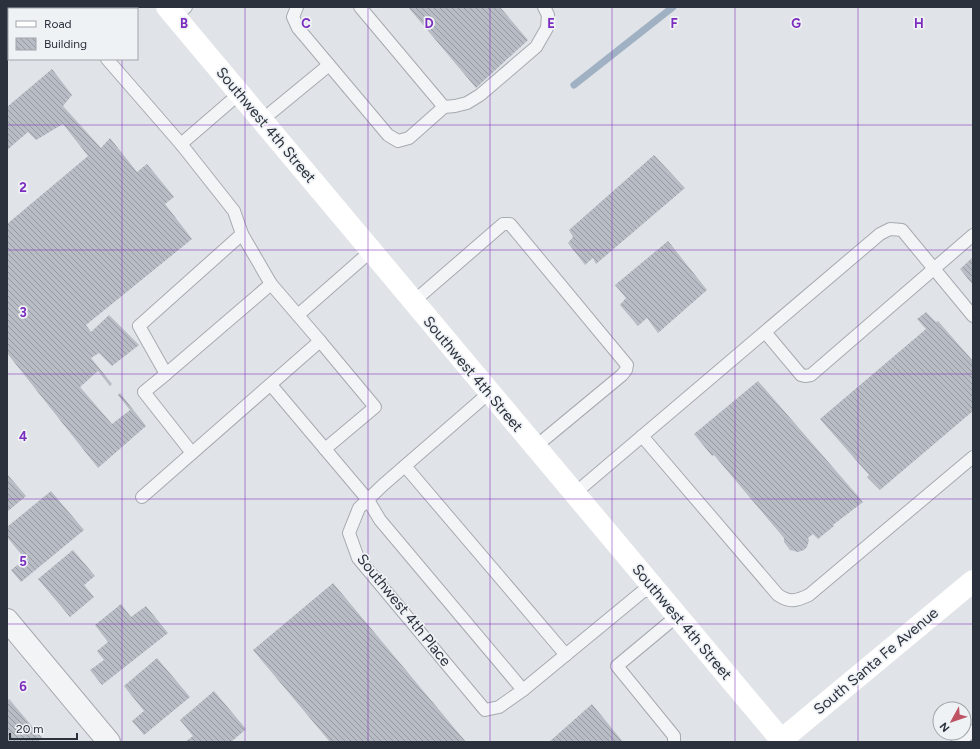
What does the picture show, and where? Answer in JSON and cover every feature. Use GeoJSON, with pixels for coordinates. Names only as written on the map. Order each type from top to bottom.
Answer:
{"type":"FeatureCollection","features":[{"type":"Feature","properties":{"kind":"main road","name":"Southwest 4th Street"},"geometry":{"type":"LineString","coordinates":[[176,10],[240,94],[781,741]]}},
{"type":"Feature","properties":{"kind":"main road","name":"South Santa Fe Avenue"},"geometry":{"type":"LineString","coordinates":[[781,741],[973,581]]}},
{"type":"Feature","properties":{"kind":"street"},"geometry":{"type":"LineString","coordinates":[[7,620],[109,742]]}},
{"type":"Feature","properties":{"kind":"lane"},"geometry":{"type":"LineString","coordinates":[[297,7],[293,17],[298,28],[388,135],[398,140],[408,138],[444,108],[467,103],[480,95],[536,47],[547,28],[548,15],[544,7]]}},
{"type":"Feature","properties":{"kind":"lane"},"geometry":{"type":"LineString","coordinates":[[360,7],[444,108]]}},
{"type":"Feature","properties":{"kind":"lane"},"geometry":{"type":"LineString","coordinates":[[108,60],[181,144],[234,212],[242,234],[271,284],[375,407],[325,449]]}},
{"type":"Feature","properties":{"kind":"lane"},"geometry":{"type":"LineString","coordinates":[[262,120],[329,65]]}},
{"type":"Feature","properties":{"kind":"lane"},"geometry":{"type":"LineString","coordinates":[[181,144],[240,94]]}},
{"type":"Feature","properties":{"kind":"lane"},"geometry":{"type":"LineString","coordinates":[[413,302],[503,224],[510,224],[627,365],[626,370],[622,375],[534,447]]}},
{"type":"Feature","properties":{"kind":"lane"},"geometry":{"type":"LineString","coordinates":[[574,494],[880,234],[890,230],[902,230],[973,316]]}},
{"type":"Feature","properties":{"kind":"lane"},"geometry":{"type":"LineString","coordinates":[[166,374],[139,326],[242,234]]}},
{"type":"Feature","properties":{"kind":"lane"},"geometry":{"type":"LineString","coordinates":[[765,332],[801,375],[811,375],[973,235]]}},
{"type":"Feature","properties":{"kind":"lane"},"geometry":{"type":"LineString","coordinates":[[298,315],[370,251]]}},
{"type":"Feature","properties":{"kind":"lane"},"geometry":{"type":"LineString","coordinates":[[192,453],[144,392],[271,284]]}},
{"type":"Feature","properties":{"kind":"lane"},"geometry":{"type":"LineString","coordinates":[[142,497],[320,341]]}},
{"type":"Feature","properties":{"kind":"lane"},"geometry":{"type":"LineString","coordinates":[[271,384],[368,500],[380,520],[524,690],[642,592],[654,589]]}},
{"type":"Feature","properties":{"kind":"lane","name":"Southwest 4th Place"},"geometry":{"type":"LineString","coordinates":[[489,393],[359,508],[349,533],[358,558],[485,710],[499,707],[524,690]]}},
{"type":"Feature","properties":{"kind":"lane"},"geometry":{"type":"LineString","coordinates":[[642,436],[778,596],[791,601],[798,600],[809,595],[973,457]]}},
{"type":"Feature","properties":{"kind":"lane"},"geometry":{"type":"LineString","coordinates":[[405,466],[566,655]]}},
{"type":"Feature","properties":{"kind":"lane"},"geometry":{"type":"LineString","coordinates":[[674,742],[674,736],[617,666],[677,616]]}},
{"type":"Feature","properties":{"kind":"building"},"geometry":{"type":"Polygon","coordinates":[[[408,7],[500,7],[528,40],[476,88],[408,7]]]}},
{"type":"Feature","properties":{"kind":"building"},"geometry":{"type":"Polygon","coordinates":[[[52,69],[72,95],[63,106],[101,148],[110,138],[137,172],[147,164],[174,197],[165,204],[192,239],[86,325],[91,332],[109,315],[139,345],[112,366],[99,353],[91,358],[112,384],[110,386],[98,371],[80,387],[112,424],[130,410],[118,395],[120,393],[146,426],[98,468],[7,353],[7,224],[88,156],[63,124],[36,140],[28,132],[7,150],[7,107],[52,69]]]}},
{"type":"Feature","properties":{"kind":"building"},"geometry":{"type":"Polygon","coordinates":[[[654,155],[685,188],[596,264],[593,258],[585,265],[568,243],[573,237],[569,230],[654,155]]]}},
{"type":"Feature","properties":{"kind":"building"},"geometry":{"type":"Polygon","coordinates":[[[668,241],[707,290],[658,333],[647,318],[638,326],[620,305],[626,298],[615,285],[668,241]]]}},
{"type":"Feature","properties":{"kind":"building"},"geometry":{"type":"Polygon","coordinates":[[[973,257],[973,285],[960,269],[973,257]]]}},
{"type":"Feature","properties":{"kind":"building"},"geometry":{"type":"Polygon","coordinates":[[[926,312],[936,322],[938,321],[973,361],[973,411],[880,490],[867,477],[869,475],[820,419],[926,329],[917,319],[926,312]]]}},
{"type":"Feature","properties":{"kind":"building"},"geometry":{"type":"Polygon","coordinates":[[[758,381],[863,502],[833,525],[834,526],[818,539],[813,534],[808,538],[809,540],[807,547],[798,552],[790,550],[784,542],[784,538],[714,455],[712,456],[694,434],[758,381]]]}},
{"type":"Feature","properties":{"kind":"building"},"geometry":{"type":"Polygon","coordinates":[[[7,474],[26,496],[7,512],[7,474]]]}},
{"type":"Feature","properties":{"kind":"building"},"geometry":{"type":"Polygon","coordinates":[[[51,491],[84,530],[21,582],[11,570],[25,559],[7,537],[7,527],[51,491]]]}},
{"type":"Feature","properties":{"kind":"building"},"geometry":{"type":"Polygon","coordinates":[[[73,550],[95,576],[84,585],[94,597],[70,617],[38,579],[73,550]]]}},
{"type":"Feature","properties":{"kind":"building"},"geometry":{"type":"Polygon","coordinates":[[[333,583],[466,742],[330,742],[253,650],[333,583]]]}},
{"type":"Feature","properties":{"kind":"building"},"geometry":{"type":"Polygon","coordinates":[[[121,604],[131,617],[146,606],[168,633],[102,685],[90,670],[104,660],[97,651],[108,642],[95,625],[121,604]]]}},
{"type":"Feature","properties":{"kind":"building"},"geometry":{"type":"Polygon","coordinates":[[[157,658],[190,697],[144,735],[132,721],[144,711],[124,686],[157,658]]]}},
{"type":"Feature","properties":{"kind":"building"},"geometry":{"type":"Polygon","coordinates":[[[214,691],[246,729],[231,742],[185,742],[193,736],[180,720],[214,691]]]}},
{"type":"Feature","properties":{"kind":"building"},"geometry":{"type":"Polygon","coordinates":[[[9,699],[42,738],[37,742],[7,742],[7,701],[9,699]]]}},
{"type":"Feature","properties":{"kind":"building"},"geometry":{"type":"Polygon","coordinates":[[[592,704],[623,742],[549,742],[592,704]]]}},
{"type":"Feature","properties":{"kind":"waterway"},"geometry":{"type":"LineString","coordinates":[[574,85],[673,7]]}}]}
